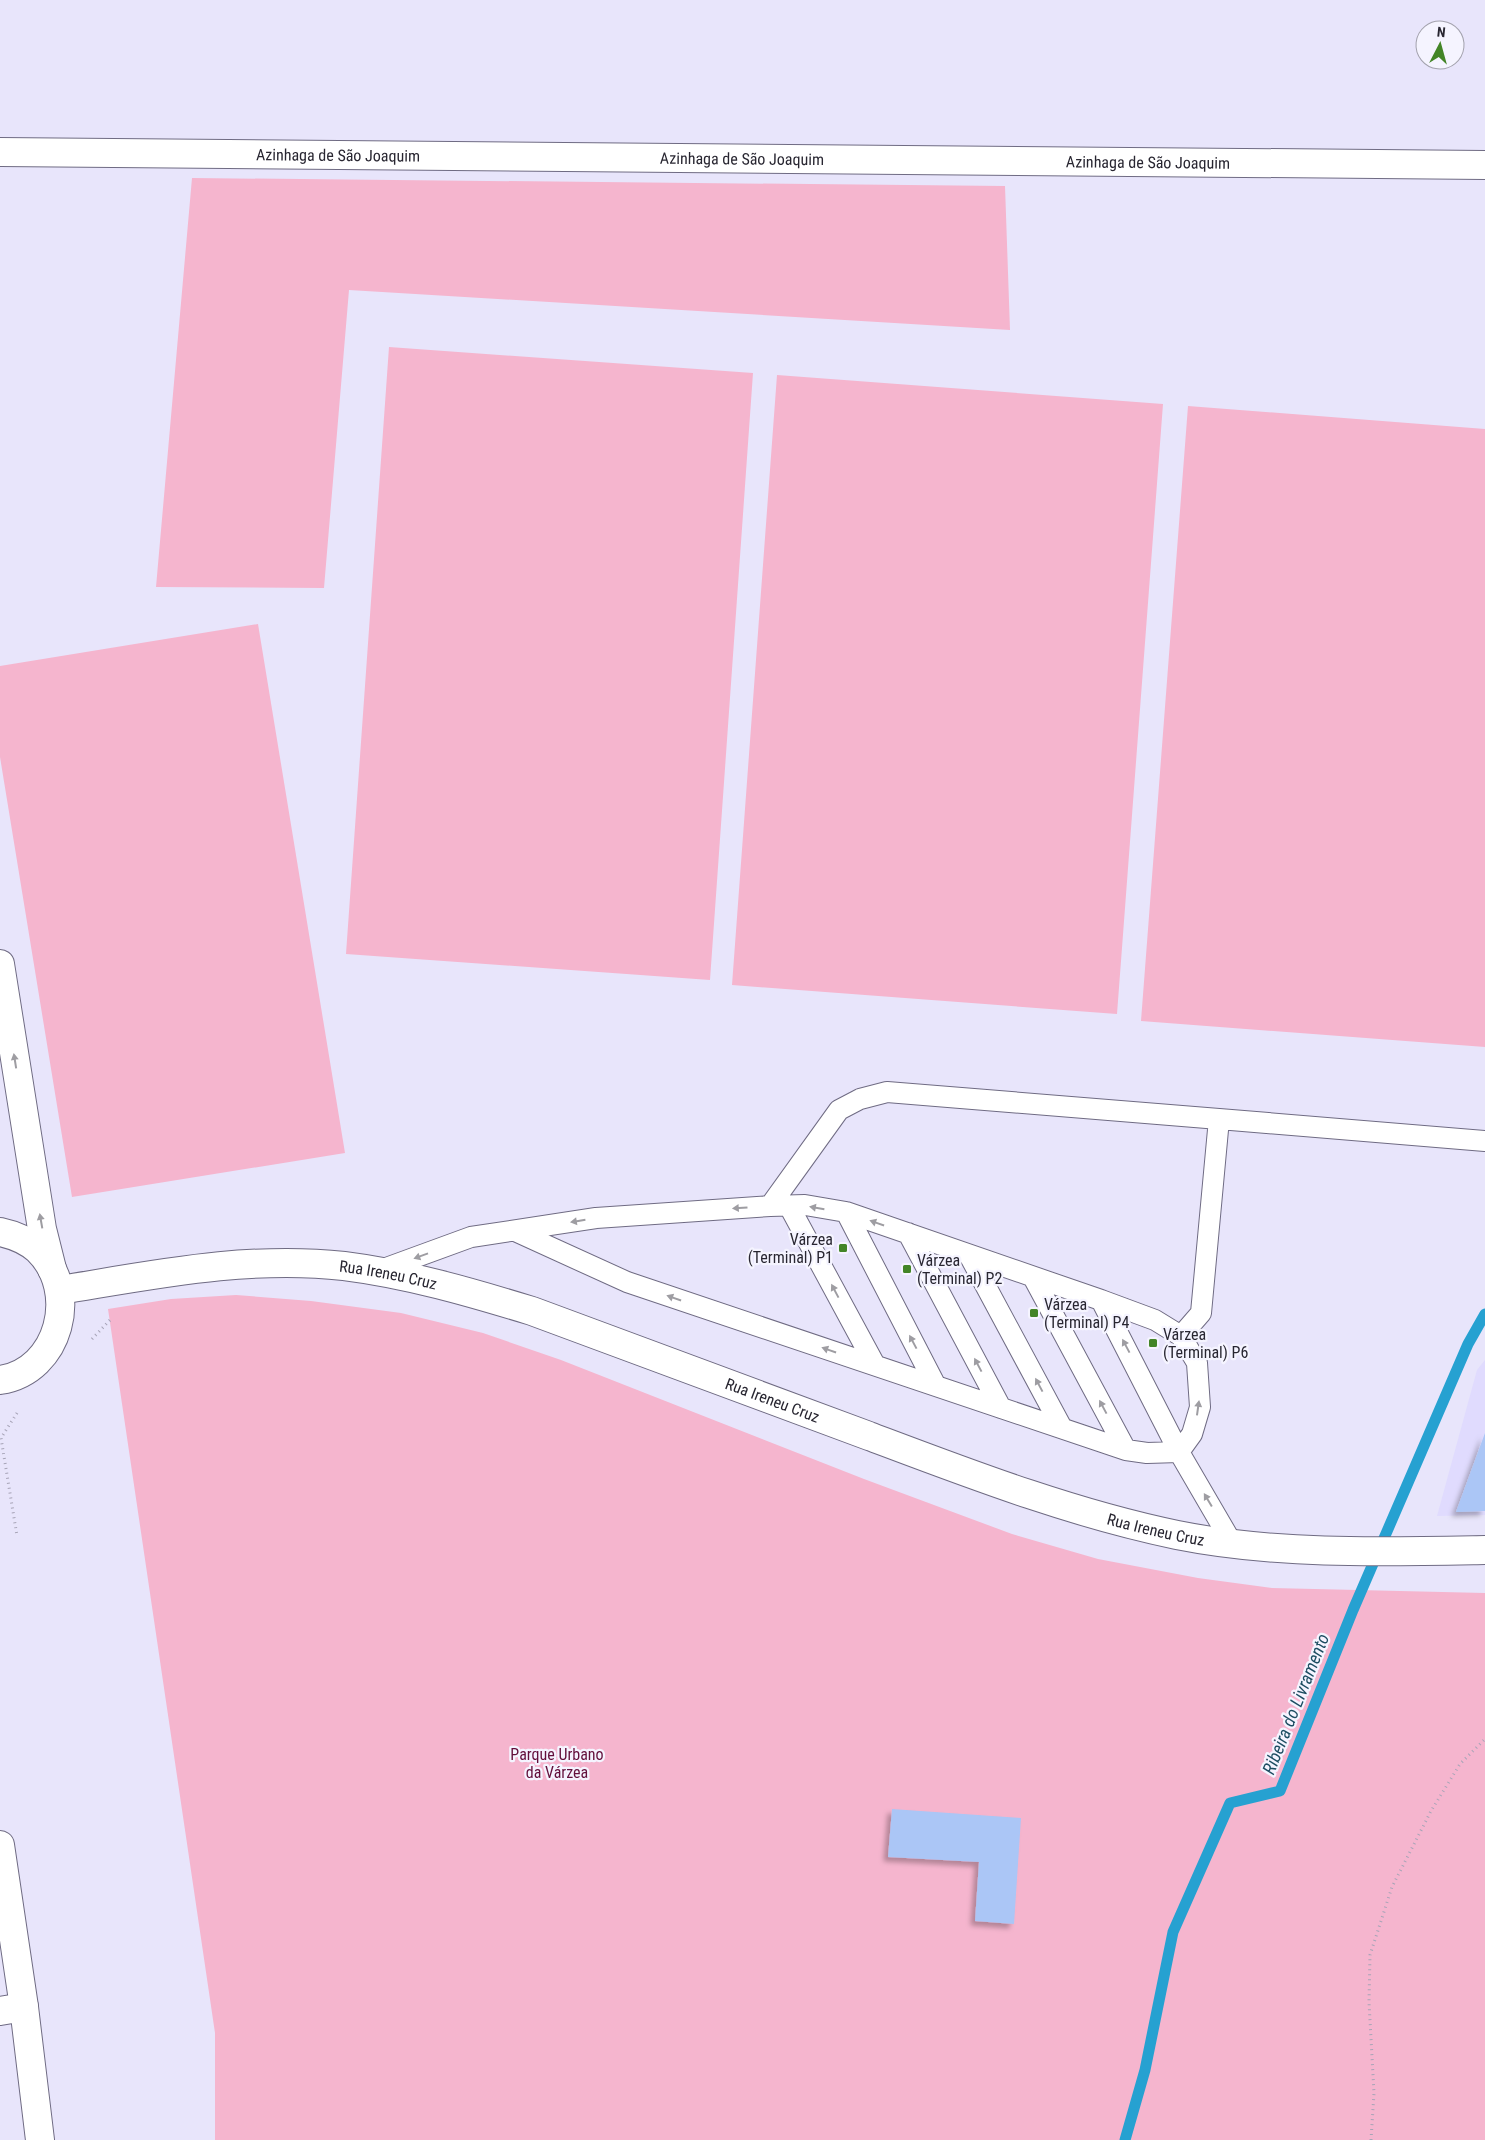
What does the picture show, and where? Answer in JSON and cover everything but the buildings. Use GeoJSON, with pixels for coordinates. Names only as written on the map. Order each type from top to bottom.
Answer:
{"type":"FeatureCollection","features":[{"type":"Feature","properties":{"kind":"street","name":"Azinhaga de São Joaquim"},"geometry":{"type":"LineString","coordinates":[[0,152],[1485,165]]}},
{"type":"Feature","properties":{"kind":"street"},"geometry":{"type":"LineString","coordinates":[[0,964],[42,1229],[56,1279],[61,1314],[55,1336],[43,1356],[25,1371],[0,1380]]}},
{"type":"Feature","properties":{"kind":"street"},"geometry":{"type":"LineString","coordinates":[[0,1232],[18,1237],[38,1250],[56,1279]]}},
{"type":"Feature","properties":{"kind":"street","name":"Rua Ireneu Cruz"},"geometry":{"type":"LineString","coordinates":[[56,1279],[255,1264],[342,1266],[378,1271],[471,1292],[532,1311],[970,1474],[1076,1510],[1178,1535],[1232,1543],[1340,1551],[1485,1550]]}},
{"type":"Feature","properties":{"kind":"street"},"geometry":{"type":"LineString","coordinates":[[0,1845],[12,2009],[40,2140]]}},
{"type":"Feature","properties":{"kind":"lane"},"geometry":{"type":"LineString","coordinates":[[779,1206],[839,1110],[860,1099],[887,1092],[1485,1141]]}},
{"type":"Feature","properties":{"kind":"lane"},"geometry":{"type":"LineString","coordinates":[[1181,1336],[1201,1313],[1219,1119]]}},
{"type":"Feature","properties":{"kind":"lane"},"geometry":{"type":"LineString","coordinates":[[378,1271],[471,1237],[596,1218],[805,1205],[846,1212],[1101,1300],[1155,1320],[1181,1336],[1197,1363],[1200,1407],[1192,1434],[1179,1452]]}},
{"type":"Feature","properties":{"kind":"lane"},"geometry":{"type":"LineString","coordinates":[[779,1206],[875,1365]]}},
{"type":"Feature","properties":{"kind":"lane"},"geometry":{"type":"LineString","coordinates":[[846,1212],[936,1386]]}},
{"type":"Feature","properties":{"kind":"lane"},"geometry":{"type":"LineString","coordinates":[[515,1231],[627,1282],[1126,1450],[1146,1453],[1179,1452]]}},
{"type":"Feature","properties":{"kind":"lane"},"geometry":{"type":"LineString","coordinates":[[908,1234],[1001,1408]]}},
{"type":"Feature","properties":{"kind":"lane"},"geometry":{"type":"LineString","coordinates":[[969,1254],[1062,1428]]}},
{"type":"Feature","properties":{"kind":"lane"},"geometry":{"type":"LineString","coordinates":[[1033,1277],[1126,1450]]}},
{"type":"Feature","properties":{"kind":"lane"},"geometry":{"type":"LineString","coordinates":[[1101,1300],[1179,1452],[1232,1543]]}},
{"type":"Feature","properties":{"kind":"path"},"geometry":{"type":"LineString","coordinates":[[1371,2140],[1374,2093],[1369,2002],[1370,1954],[1392,1887],[1431,1810],[1460,1764],[1485,1739]]}},
{"type":"Feature","properties":{"kind":"shaded area"},"geometry":{"type":"Polygon","coordinates":[[[1485,1360],[1485,1515],[1437,1516],[1477,1370],[1485,1360]]]}},
{"type":"Feature","properties":{"kind":"green space"},"geometry":{"type":"Polygon","coordinates":[[[192,178],[1005,186],[1010,330],[349,290],[324,588],[156,587],[192,178]]]}},
{"type":"Feature","properties":{"kind":"green space"},"geometry":{"type":"Polygon","coordinates":[[[389,347],[753,373],[710,980],[346,954],[389,347]]]}},
{"type":"Feature","properties":{"kind":"green space"},"geometry":{"type":"Polygon","coordinates":[[[777,375],[1163,404],[1117,1014],[732,985],[777,375]]]}},
{"type":"Feature","properties":{"kind":"green space"},"geometry":{"type":"Polygon","coordinates":[[[1188,406],[1485,429],[1485,1047],[1141,1021],[1188,406]]]}},
{"type":"Feature","properties":{"kind":"green space"},"geometry":{"type":"Polygon","coordinates":[[[258,624],[345,1153],[72,1197],[0,757],[0,666],[258,624]]]}},
{"type":"Feature","properties":{"kind":"green space","name":"Parque Urbano da Várzea"},"geometry":{"type":"Polygon","coordinates":[[[236,1295],[311,1301],[401,1313],[483,1333],[561,1360],[864,1479],[1012,1534],[1098,1559],[1198,1578],[1272,1588],[1485,1593],[1485,2140],[215,2140],[215,2033],[108,1309],[171,1299],[236,1295]]]}},
{"type":"Feature","properties":{"kind":"waterway","name":"Ribeira do Livramento"},"geometry":{"type":"LineString","coordinates":[[1125,2140],[1145,2070],[1173,1932],[1230,1803],[1280,1791],[1353,1610],[1468,1344],[1485,1314]]}},
{"type":"Feature","properties":{"kind":"place","name":"Várzea (Terminal) P1"},"geometry":{"type":"Point","coordinates":[843,1248]}},
{"type":"Feature","properties":{"kind":"place","name":"Várzea (Terminal) P2"},"geometry":{"type":"Point","coordinates":[907,1269]}},
{"type":"Feature","properties":{"kind":"place","name":"Várzea (Terminal) P4"},"geometry":{"type":"Point","coordinates":[1034,1313]}},
{"type":"Feature","properties":{"kind":"place","name":"Várzea (Terminal) P6"},"geometry":{"type":"Point","coordinates":[1153,1343]}}]}
